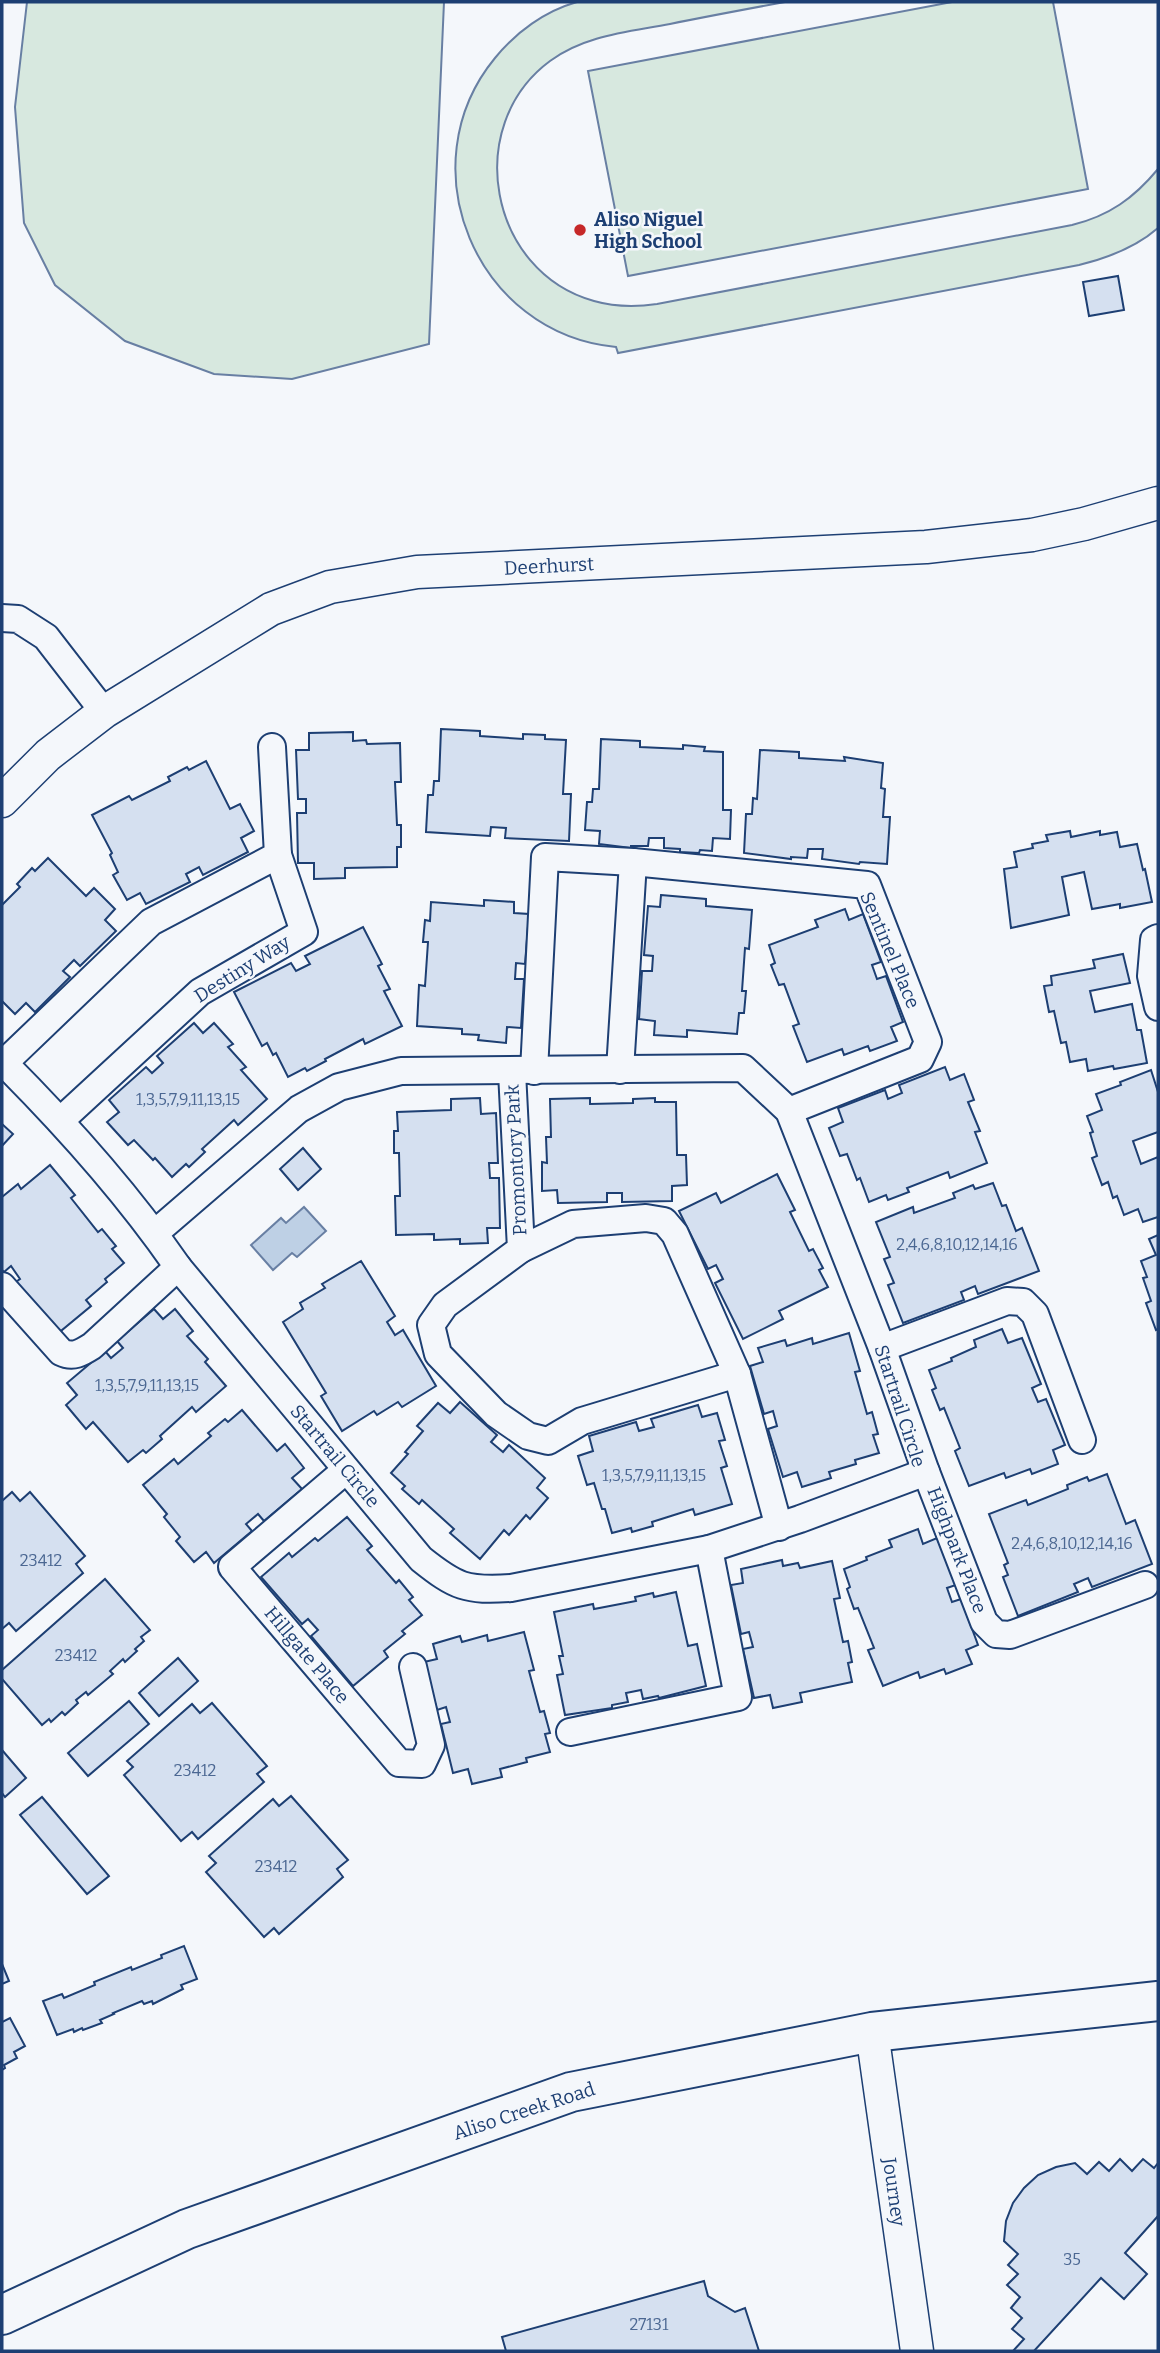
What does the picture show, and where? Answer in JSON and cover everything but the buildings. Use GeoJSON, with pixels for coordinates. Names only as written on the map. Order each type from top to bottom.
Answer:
{"type":"FeatureCollection","features":[{"type":"Feature","properties":{"kind":"main road","name":"Aliso Creek Road"},"geometry":{"type":"LineString","coordinates":[[2,2315],[187,2229],[571,2092],[872,2032],[1158,2001]]}},
{"type":"Feature","properties":{"kind":"street","name":"Deerhurst"},"geometry":{"type":"LineString","coordinates":[[2,801],[48,755],[104,712],[271,609],[330,587],[417,572],[926,547],[1032,535],[1084,524],[1158,503]]}},
{"type":"Feature","properties":{"kind":"street"},"geometry":{"type":"LineString","coordinates":[[2,618],[18,618],[46,637],[104,712]]}},
{"type":"Feature","properties":{"kind":"street","name":"Destiny Way"},"geometry":{"type":"LineString","coordinates":[[60,1121],[200,992],[304,932],[278,855],[272,747]]}},
{"type":"Feature","properties":{"kind":"street"},"geometry":{"type":"LineString","coordinates":[[3,1062],[151,922],[278,855]]}},
{"type":"Feature","properties":{"kind":"street","name":"Sentinel Place"},"geometry":{"type":"LineString","coordinates":[[523,1072],[545,857],[633,862],[867,885],[928,1042],[920,1059],[789,1111]]}},
{"type":"Feature","properties":{"kind":"street"},"geometry":{"type":"LineString","coordinates":[[620,1070],[633,862]]}},
{"type":"Feature","properties":{"kind":"street"},"geometry":{"type":"LineString","coordinates":[[1158,938],[1154,940],[1151,976],[1158,1007]]}},
{"type":"Feature","properties":{"kind":"street","name":"Startrail Circle"},"geometry":{"type":"LineString","coordinates":[[3,1062],[60,1121],[155,1233],[178,1266],[421,1559],[447,1580],[479,1590],[511,1588],[709,1549],[779,1527],[926,1472],[882,1348],[789,1111],[743,1068],[401,1072],[339,1087],[299,1109],[155,1233]]}},
{"type":"Feature","properties":{"kind":"street","name":"Promontory Park"},"geometry":{"type":"LineString","coordinates":[[521,1249],[523,1072]]}},
{"type":"Feature","properties":{"kind":"street","name":"Promontory Park"},"geometry":{"type":"LineString","coordinates":[[737,1374],[582,1421],[548,1441],[528,1436],[496,1415],[438,1354],[431,1325],[445,1305],[521,1249],[573,1224],[646,1218],[664,1221],[675,1234],[737,1374],[779,1527]]}},
{"type":"Feature","properties":{"kind":"street"},"geometry":{"type":"LineString","coordinates":[[2,1286],[61,1352],[75,1355],[92,1346],[178,1266]]}},
{"type":"Feature","properties":{"kind":"street"},"geometry":{"type":"LineString","coordinates":[[882,1348],[1007,1301],[1023,1302],[1035,1314],[1082,1440]]}},
{"type":"Feature","properties":{"kind":"street","name":"Hillgate Place"},"geometry":{"type":"LineString","coordinates":[[346,1470],[232,1567],[400,1763],[422,1764],[431,1745],[412,1667]]}},
{"type":"Feature","properties":{"kind":"street","name":"Highpark Place"},"geometry":{"type":"LineString","coordinates":[[926,1472],[984,1622],[996,1634],[1010,1635],[1145,1585]]}},
{"type":"Feature","properties":{"kind":"street"},"geometry":{"type":"LineString","coordinates":[[570,1732],[738,1697],[709,1549]]}},
{"type":"Feature","properties":{"kind":"street","name":"Journey"},"geometry":{"type":"LineString","coordinates":[[872,2032],[917,2351]]}},
{"type":"Feature","properties":{"kind":"shaded area"},"geometry":{"type":"Polygon","coordinates":[[[27,2],[444,2],[429,344],[292,379],[214,374],[125,341],[55,285],[24,223],[15,107],[27,2]]]}},
{"type":"Feature","properties":{"kind":"shaded area"},"geometry":{"type":"Polygon","coordinates":[[[577,2],[785,2],[593,40],[550,61],[522,89],[505,122],[498,158],[500,194],[511,229],[530,260],[558,285],[594,301],[626,306],[657,304],[1072,225],[1098,217],[1120,204],[1140,189],[1158,169],[1158,228],[1121,251],[1079,265],[618,353],[616,347],[567,335],[526,312],[493,278],[470,238],[457,193],[457,147],[469,101],[495,58],[532,24],[577,2]]]}},
{"type":"Feature","properties":{"kind":"shaded area"},"geometry":{"type":"Polygon","coordinates":[[[952,2],[1053,2],[1088,189],[628,276],[588,71],[952,2]]]}},
{"type":"Feature","properties":{"kind":"water"},"geometry":{"type":"Polygon","coordinates":[[[304,1207],[326,1231],[297,1257],[292,1253],[273,1270],[251,1245],[281,1218],[286,1223],[304,1207]]]}},
{"type":"Feature","properties":{"kind":"place","name":"Aliso Niguel High School"},"geometry":{"type":"Point","coordinates":[580,230]}}]}
